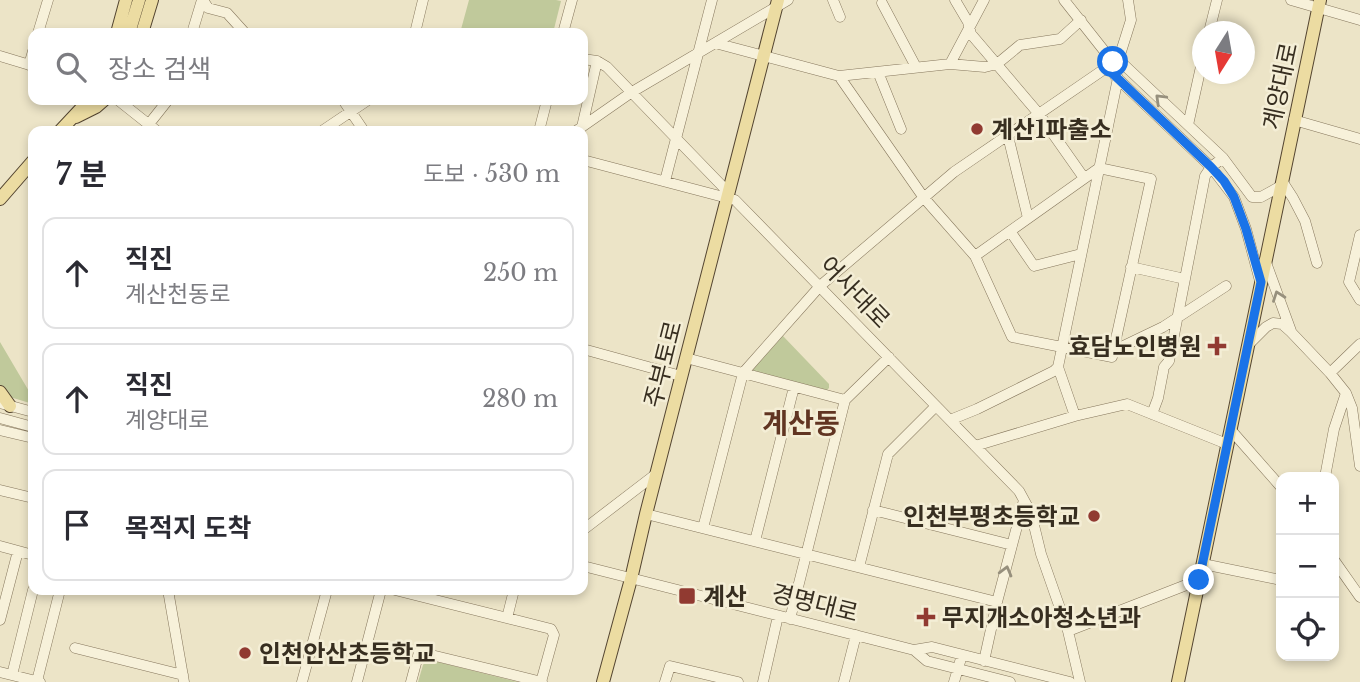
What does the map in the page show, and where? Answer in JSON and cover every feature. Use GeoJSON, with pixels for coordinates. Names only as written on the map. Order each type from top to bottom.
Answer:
{"type":"FeatureCollection","features":[{"type":"Feature","properties":{"kind":"main road"},"geometry":{"type":"LineString","coordinates":[[118,28],[126,0]]}},
{"type":"Feature","properties":{"kind":"main road"},"geometry":{"type":"LineString","coordinates":[[131,28],[139,0]]}},
{"type":"Feature","properties":{"kind":"main road"},"geometry":{"type":"LineString","coordinates":[[144,28],[152,0]]}},
{"type":"Feature","properties":{"kind":"main road","name":"주부토로"},"geometry":{"type":"LineString","coordinates":[[603,682],[777,4]]}},
{"type":"Feature","properties":{"kind":"main road","name":"계양대로"},"geometry":{"type":"LineString","coordinates":[[1178,682],[1319,4]]}},
{"type":"Feature","properties":{"kind":"main road"},"geometry":{"type":"LineString","coordinates":[[69,120],[76,105]]}},
{"type":"Feature","properties":{"kind":"main road"},"geometry":{"type":"LineString","coordinates":[[64,126],[84,105]]}},
{"type":"Feature","properties":{"kind":"main road"},"geometry":{"type":"LineString","coordinates":[[69,120],[98,105]]}},
{"type":"Feature","properties":{"kind":"main road"},"geometry":{"type":"LineString","coordinates":[[0,199],[28,167]]}},
{"type":"Feature","properties":{"kind":"main road"},"geometry":{"type":"LineString","coordinates":[[0,392],[5,404]]}},
{"type":"Feature","properties":{"kind":"street"},"geometry":{"type":"LineString","coordinates":[[40,28],[48,0]]}},
{"type":"Feature","properties":{"kind":"street"},"geometry":{"type":"LineString","coordinates":[[194,28],[202,0]]}},
{"type":"Feature","properties":{"kind":"street"},"geometry":{"type":"LineString","coordinates":[[202,0],[208,8],[227,13],[240,28]]}},
{"type":"Feature","properties":{"kind":"street"},"geometry":{"type":"LineString","coordinates":[[416,28],[423,0]]}},
{"type":"Feature","properties":{"kind":"street"},"geometry":{"type":"LineString","coordinates":[[565,28],[572,0]]}},
{"type":"Feature","properties":{"kind":"street"},"geometry":{"type":"LineString","coordinates":[[665,181],[712,0]]}},
{"type":"Feature","properties":{"kind":"street"},"geometry":{"type":"LineString","coordinates":[[583,126],[632,92],[777,4],[788,0]]}},
{"type":"Feature","properties":{"kind":"street"},"geometry":{"type":"LineString","coordinates":[[833,0],[840,17]]}},
{"type":"Feature","properties":{"kind":"street"},"geometry":{"type":"LineString","coordinates":[[956,0],[971,34],[1039,114],[1084,178]]}},
{"type":"Feature","properties":{"kind":"street"},"geometry":{"type":"LineString","coordinates":[[950,64],[984,0]]}},
{"type":"Feature","properties":{"kind":"street"},"geometry":{"type":"LineString","coordinates":[[1064,0],[1116,68],[1211,167],[1234,197],[1261,282]]}},
{"type":"Feature","properties":{"kind":"street"},"geometry":{"type":"LineString","coordinates":[[1075,416],[1058,367],[1099,168],[1116,68],[1131,20],[1128,0]]}},
{"type":"Feature","properties":{"kind":"street"},"geometry":{"type":"LineString","coordinates":[[1212,21],[1217,0]]}},
{"type":"Feature","properties":{"kind":"street"},"geometry":{"type":"LineString","coordinates":[[1291,0],[1319,4],[1360,20]]}},
{"type":"Feature","properties":{"kind":"street"},"geometry":{"type":"LineString","coordinates":[[882,3],[916,67]]}},
{"type":"Feature","properties":{"kind":"street"},"geometry":{"type":"LineString","coordinates":[[715,43],[839,76],[950,64],[985,67],[997,64],[1020,45],[1060,39],[1081,20]]}},
{"type":"Feature","properties":{"kind":"street"},"geometry":{"type":"LineString","coordinates":[[0,56],[28,64]]}},
{"type":"Feature","properties":{"kind":"street"},"geometry":{"type":"LineString","coordinates":[[588,60],[597,61],[588,95]]}},
{"type":"Feature","properties":{"kind":"street","name":"어사대로"},"geometry":{"type":"LineString","coordinates":[[597,61],[607,67],[632,92],[728,195],[1020,491],[1031,513],[1041,554],[1068,631],[1080,682]]}},
{"type":"Feature","properties":{"kind":"street"},"geometry":{"type":"LineString","coordinates":[[703,528],[743,373],[820,286],[924,198],[954,173],[1102,70],[1116,68],[1188,125],[1223,158],[1252,197],[1261,197],[1281,183],[1305,221],[1317,263]]}},
{"type":"Feature","properties":{"kind":"street"},"geometry":{"type":"LineString","coordinates":[[878,72],[901,129]]}},
{"type":"Feature","properties":{"kind":"street"},"geometry":{"type":"LineString","coordinates":[[839,76],[924,198],[975,256],[1012,337],[1062,344],[1112,357],[1151,179],[1099,168],[975,256]]}},
{"type":"Feature","properties":{"kind":"street"},"geometry":{"type":"LineString","coordinates":[[1188,125],[1197,84]]}},
{"type":"Feature","properties":{"kind":"street"},"geometry":{"type":"LineString","coordinates":[[124,105],[150,126]]}},
{"type":"Feature","properties":{"kind":"street"},"geometry":{"type":"LineString","coordinates":[[154,126],[165,105]]}},
{"type":"Feature","properties":{"kind":"street"},"geometry":{"type":"LineString","coordinates":[[347,105],[361,126]]}},
{"type":"Feature","properties":{"kind":"street"},"geometry":{"type":"LineString","coordinates":[[329,126],[360,105]]}},
{"type":"Feature","properties":{"kind":"street"},"geometry":{"type":"LineString","coordinates":[[540,126],[544,105]]}},
{"type":"Feature","properties":{"kind":"street"},"geometry":{"type":"LineString","coordinates":[[580,126],[585,105]]}},
{"type":"Feature","properties":{"kind":"street"},"geometry":{"type":"LineString","coordinates":[[1294,120],[1360,139]]}},
{"type":"Feature","properties":{"kind":"street"},"geometry":{"type":"LineString","coordinates":[[1008,136],[1028,218]]}},
{"type":"Feature","properties":{"kind":"street"},"geometry":{"type":"LineString","coordinates":[[1152,414],[1164,367],[1169,361],[1205,176],[1211,167],[1223,158]]}},
{"type":"Feature","properties":{"kind":"street"},"geometry":{"type":"LineString","coordinates":[[588,161],[728,195]]}},
{"type":"Feature","properties":{"kind":"street"},"geometry":{"type":"LineString","coordinates":[[1010,231],[1034,266],[1081,254]]}},
{"type":"Feature","properties":{"kind":"street"},"geometry":{"type":"LineString","coordinates":[[1360,235],[1349,282],[1360,300]]}},
{"type":"Feature","properties":{"kind":"street"},"geometry":{"type":"LineString","coordinates":[[1265,260],[1291,332]]}},
{"type":"Feature","properties":{"kind":"street"},"geometry":{"type":"LineString","coordinates":[[1131,267],[1185,279]]}},
{"type":"Feature","properties":{"kind":"street"},"geometry":{"type":"LineString","coordinates":[[1113,351],[1163,327],[1226,286]]}},
{"type":"Feature","properties":{"kind":"street"},"geometry":{"type":"LineString","coordinates":[[1248,346],[1266,327],[1273,323],[1282,324],[1330,373],[1346,393],[1352,408],[1360,466]]}},
{"type":"Feature","properties":{"kind":"street"},"geometry":{"type":"LineString","coordinates":[[1330,373],[1360,344]]}},
{"type":"Feature","properties":{"kind":"street"},"geometry":{"type":"LineString","coordinates":[[588,350],[681,376]]}},
{"type":"Feature","properties":{"kind":"street"},"geometry":{"type":"LineString","coordinates":[[790,619],[845,400],[889,357]]}},
{"type":"Feature","properties":{"kind":"street"},"geometry":{"type":"LineString","coordinates":[[686,358],[845,400]]}},
{"type":"Feature","properties":{"kind":"street"},"geometry":{"type":"LineString","coordinates":[[950,420],[1058,367]]}},
{"type":"Feature","properties":{"kind":"street"},"geometry":{"type":"LineString","coordinates":[[755,541],[794,387]]}},
{"type":"Feature","properties":{"kind":"street"},"geometry":{"type":"LineString","coordinates":[[1326,472],[1334,429],[1346,393]]}},
{"type":"Feature","properties":{"kind":"street"},"geometry":{"type":"LineString","coordinates":[[5,404],[28,411]]}},
{"type":"Feature","properties":{"kind":"street"},"geometry":{"type":"LineString","coordinates":[[975,446],[1075,416],[1127,404],[1227,444]]}},
{"type":"Feature","properties":{"kind":"street"},"geometry":{"type":"LineString","coordinates":[[859,567],[888,454],[936,405]]}},
{"type":"Feature","properties":{"kind":"street"},"geometry":{"type":"LineString","coordinates":[[0,418],[28,425]]}},
{"type":"Feature","properties":{"kind":"street"},"geometry":{"type":"LineString","coordinates":[[1230,429],[1276,481]]}},
{"type":"Feature","properties":{"kind":"street"},"geometry":{"type":"LineString","coordinates":[[0,430],[28,437]]}},
{"type":"Feature","properties":{"kind":"street"},"geometry":{"type":"LineString","coordinates":[[588,526],[656,474]]}},
{"type":"Feature","properties":{"kind":"street"},"geometry":{"type":"LineString","coordinates":[[0,489],[28,497]]}},
{"type":"Feature","properties":{"kind":"street"},"geometry":{"type":"LineString","coordinates":[[984,661],[1024,500]]}},
{"type":"Feature","properties":{"kind":"street"},"geometry":{"type":"LineString","coordinates":[[873,510],[1012,545]]}},
{"type":"Feature","properties":{"kind":"street"},"geometry":{"type":"LineString","coordinates":[[646,514],[998,602]]}},
{"type":"Feature","properties":{"kind":"street"},"geometry":{"type":"LineString","coordinates":[[0,546],[28,554]]}},
{"type":"Feature","properties":{"kind":"street"},"geometry":{"type":"LineString","coordinates":[[0,620],[18,551]]}},
{"type":"Feature","properties":{"kind":"street"},"geometry":{"type":"LineString","coordinates":[[1203,564],[1276,579]]}},
{"type":"Feature","properties":{"kind":"street"},"geometry":{"type":"LineString","coordinates":[[1339,566],[1360,597]]}},
{"type":"Feature","properties":{"kind":"street","name":"경명대로"},"geometry":{"type":"LineString","coordinates":[[588,567],[914,650],[933,647],[1070,682]]}},
{"type":"Feature","properties":{"kind":"street"},"geometry":{"type":"LineString","coordinates":[[1068,631],[1199,580]]}},
{"type":"Feature","properties":{"kind":"street"},"geometry":{"type":"LineString","coordinates":[[12,675],[32,595]]}},
{"type":"Feature","properties":{"kind":"street"},"geometry":{"type":"LineString","coordinates":[[0,672],[38,682],[59,595]]}},
{"type":"Feature","properties":{"kind":"street"},"geometry":{"type":"LineString","coordinates":[[75,648],[183,678],[169,595]]}},
{"type":"Feature","properties":{"kind":"street"},"geometry":{"type":"LineString","coordinates":[[302,682],[326,595]]}},
{"type":"Feature","properties":{"kind":"street"},"geometry":{"type":"LineString","coordinates":[[357,682],[380,595]]}},
{"type":"Feature","properties":{"kind":"street"},"geometry":{"type":"LineString","coordinates":[[411,682],[419,652],[541,682],[554,635],[551,629],[415,595]]}},
{"type":"Feature","properties":{"kind":"street"},"geometry":{"type":"LineString","coordinates":[[507,618],[513,595]]}},
{"type":"Feature","properties":{"kind":"street"},"geometry":{"type":"LineString","coordinates":[[763,682],[778,616]]}},
{"type":"Feature","properties":{"kind":"street"},"geometry":{"type":"LineString","coordinates":[[844,682],[856,635]]}},
{"type":"Feature","properties":{"kind":"street","name":"경명대로"},"geometry":{"type":"LineString","coordinates":[[914,650],[927,661],[1010,682]]}},
{"type":"Feature","properties":{"kind":"street"},"geometry":{"type":"LineString","coordinates":[[954,682],[962,655]]}},
{"type":"Feature","properties":{"kind":"street"},"geometry":{"type":"LineString","coordinates":[[665,682],[670,666],[738,682]]}},
{"type":"Feature","properties":{"kind":"green space"},"geometry":{"type":"Polygon","coordinates":[[[469,0],[561,1],[554,28],[461,28],[469,0]]]}},
{"type":"Feature","properties":{"kind":"green space"},"geometry":{"type":"Polygon","coordinates":[[[783,336],[829,384],[827,390],[751,371],[783,336]]]}},
{"type":"Feature","properties":{"kind":"green space"},"geometry":{"type":"Polygon","coordinates":[[[0,342],[28,390],[28,402],[0,394],[0,342]]]}},
{"type":"Feature","properties":{"kind":"green space"},"geometry":{"type":"Polygon","coordinates":[[[430,660],[518,682],[418,682],[423,665],[430,660]]]}},
{"type":"Feature","properties":{"kind":"place","name":"계산1파출소"},"geometry":{"type":"Point","coordinates":[977,129]}},
{"type":"Feature","properties":{"kind":"place","name":"효담노인병원"},"geometry":{"type":"Point","coordinates":[1217,346]}},
{"type":"Feature","properties":{"kind":"place","name":"인천부평초등학교"},"geometry":{"type":"Point","coordinates":[1094,516]}},
{"type":"Feature","properties":{"kind":"place","name":"계산"},"geometry":{"type":"Point","coordinates":[687,596]}},
{"type":"Feature","properties":{"kind":"place","name":"무지개소아청소년과"},"geometry":{"type":"Point","coordinates":[926,617]}},
{"type":"Feature","properties":{"kind":"place","name":"인천안산초등학교"},"geometry":{"type":"Point","coordinates":[245,653]}},
{"type":"Feature","properties":{"kind":"district","name":"계산동"},"geometry":{"type":"Point","coordinates":[801,423]}},
{"type":"Feature","properties":{"kind":"route"},"geometry":{"type":"LineString","coordinates":[[1113,62],[1110,65],[1112,73],[1224,181],[1234,197],[1246,229],[1261,282],[1199,580]]}}]}
